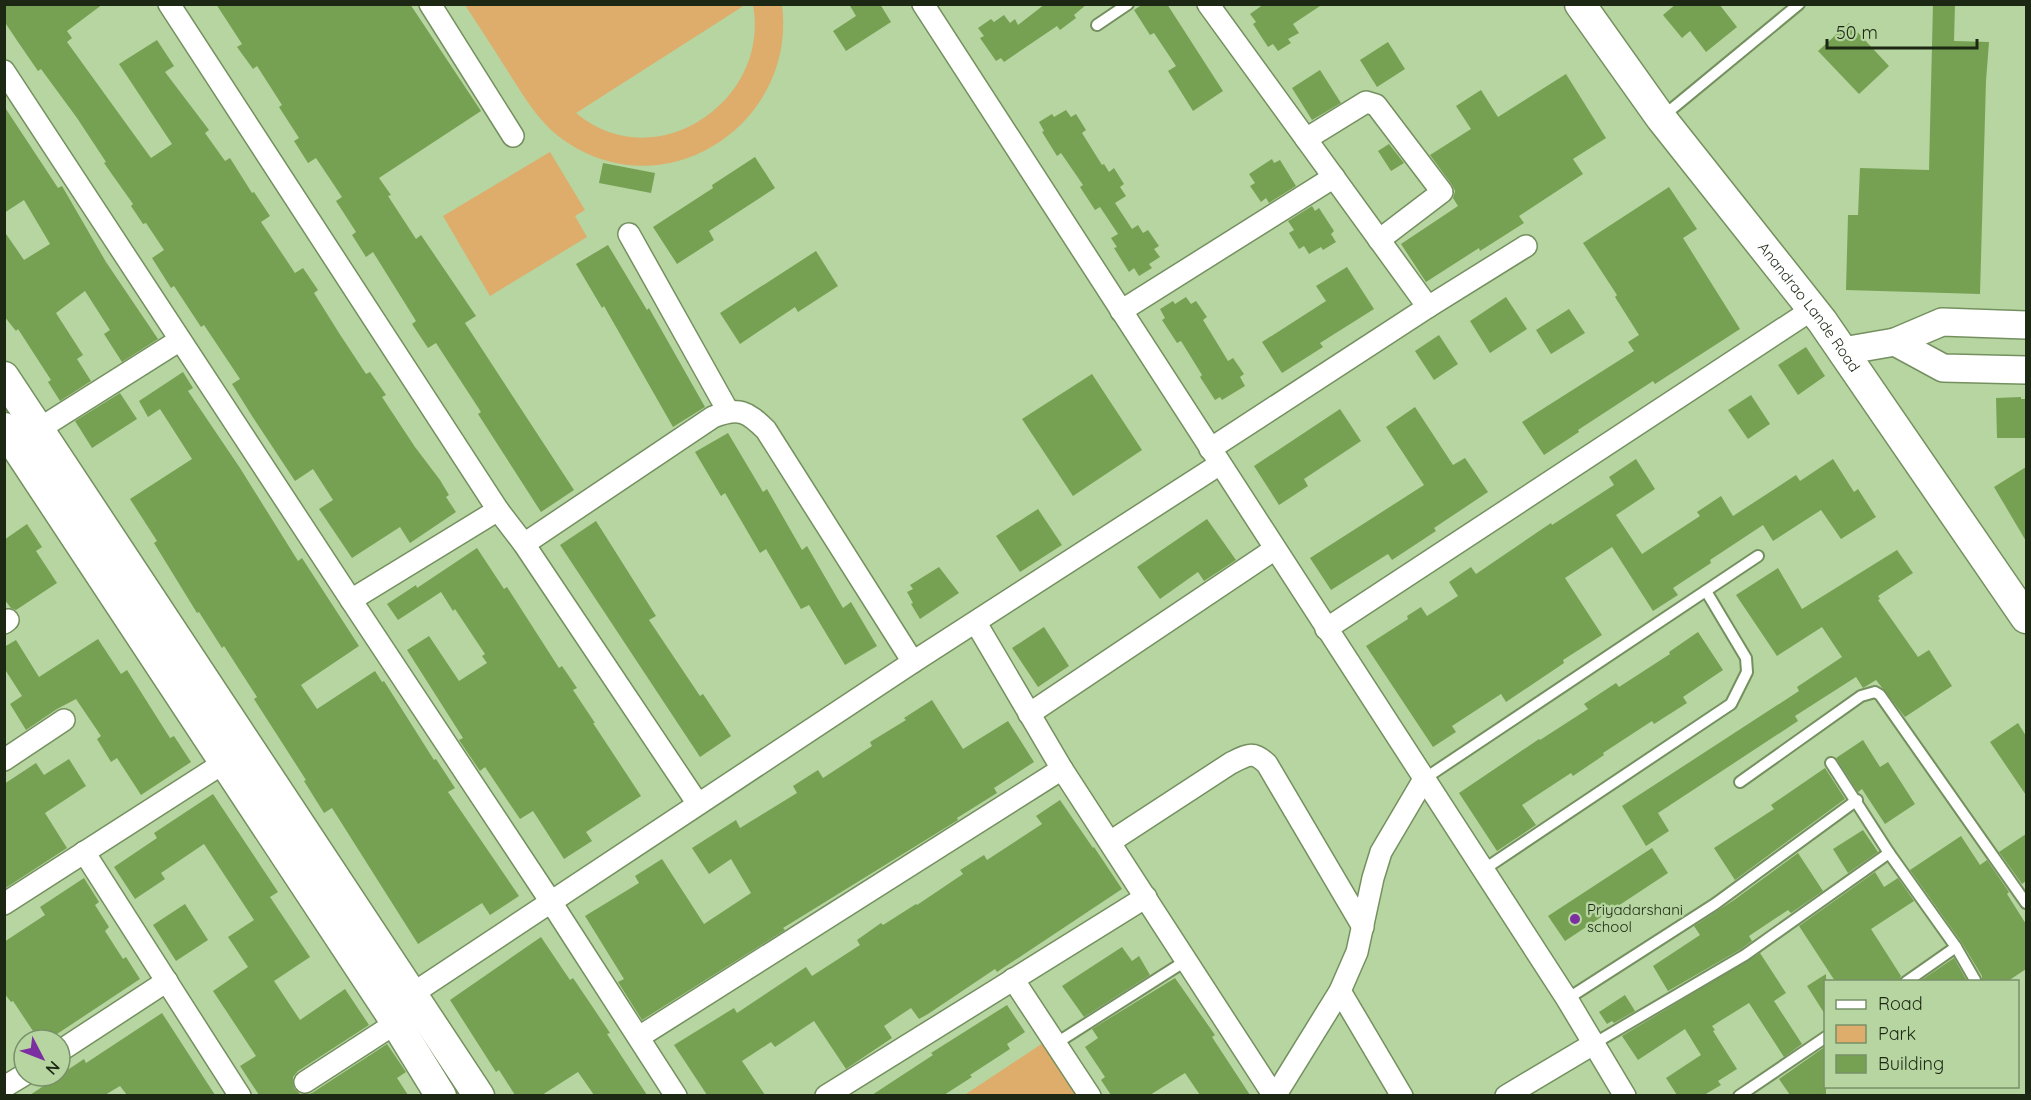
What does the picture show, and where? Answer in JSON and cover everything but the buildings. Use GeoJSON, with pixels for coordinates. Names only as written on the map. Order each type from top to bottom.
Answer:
{"type":"FeatureCollection","features":[{"type":"Feature","properties":{"kind":"main road","name":"Anandrao Lande Road"},"geometry":{"type":"LineString","coordinates":[[1580,4],[1661,118],[1813,309],[2026,618]]}},
{"type":"Feature","properties":{"kind":"main road"},"geometry":{"type":"LineString","coordinates":[[4,377],[479,1095]]}},
{"type":"Feature","properties":{"kind":"main road"},"geometry":{"type":"LineString","coordinates":[[4,428],[392,1016],[441,1095]]}},
{"type":"Feature","properties":{"kind":"street"},"geometry":{"type":"LineString","coordinates":[[169,4],[498,510],[524,544],[698,804]]}},
{"type":"Feature","properties":{"kind":"street"},"geometry":{"type":"LineString","coordinates":[[430,4],[513,136]]}},
{"type":"Feature","properties":{"kind":"street"},"geometry":{"type":"LineString","coordinates":[[923,4],[1567,999],[1625,1095]]}},
{"type":"Feature","properties":{"kind":"street"},"geometry":{"type":"LineString","coordinates":[[1208,4],[1428,307]]}},
{"type":"Feature","properties":{"kind":"street"},"geometry":{"type":"LineString","coordinates":[[4,71],[676,1095]]}},
{"type":"Feature","properties":{"kind":"street"},"geometry":{"type":"LineString","coordinates":[[1306,139],[1366,102],[1376,105],[1442,192],[1379,240]]}},
{"type":"Feature","properties":{"kind":"street"},"geometry":{"type":"LineString","coordinates":[[1121,311],[1334,177]]}},
{"type":"Feature","properties":{"kind":"street"},"geometry":{"type":"LineString","coordinates":[[629,234],[728,411]]}},
{"type":"Feature","properties":{"kind":"street"},"geometry":{"type":"LineString","coordinates":[[305,1082],[392,1016],[414,994],[913,662],[976,623],[1428,307],[1526,246]]}},
{"type":"Feature","properties":{"kind":"street"},"geometry":{"type":"LineString","coordinates":[[1326,628],[1813,309]]}},
{"type":"Feature","properties":{"kind":"street"},"geometry":{"type":"LineString","coordinates":[[1843,351],[1895,342],[1942,322],[2026,325]]}},
{"type":"Feature","properties":{"kind":"street"},"geometry":{"type":"LineString","coordinates":[[39,429],[180,340]]}},
{"type":"Feature","properties":{"kind":"street"},"geometry":{"type":"LineString","coordinates":[[1895,342],[1943,368],[2026,370]]}},
{"type":"Feature","properties":{"kind":"street"},"geometry":{"type":"LineString","coordinates":[[524,544],[713,417],[728,411],[742,412],[766,430],[913,662]]}},
{"type":"Feature","properties":{"kind":"street"},"geometry":{"type":"LineString","coordinates":[[351,600],[498,510]]}},
{"type":"Feature","properties":{"kind":"street"},"geometry":{"type":"LineString","coordinates":[[1029,714],[1275,549]]}},
{"type":"Feature","properties":{"kind":"street"},"geometry":{"type":"LineString","coordinates":[[976,623],[1062,769],[1275,1095],[1340,992],[1357,952],[1372,878],[1381,852],[1424,779]]}},
{"type":"Feature","properties":{"kind":"street"},"geometry":{"type":"LineString","coordinates":[[4,760],[64,720]]}},
{"type":"Feature","properties":{"kind":"street"},"geometry":{"type":"LineString","coordinates":[[4,904],[249,747]]}},
{"type":"Feature","properties":{"kind":"street"},"geometry":{"type":"LineString","coordinates":[[1110,842],[1231,763],[1247,755],[1258,756],[1267,764],[1363,927]]}},
{"type":"Feature","properties":{"kind":"street"},"geometry":{"type":"LineString","coordinates":[[639,1037],[1062,769]]}},
{"type":"Feature","properties":{"kind":"street"},"geometry":{"type":"LineString","coordinates":[[84,852],[240,1095]]}},
{"type":"Feature","properties":{"kind":"street"},"geometry":{"type":"LineString","coordinates":[[826,1095],[1146,897]]}},
{"type":"Feature","properties":{"kind":"street"},"geometry":{"type":"LineString","coordinates":[[1013,980],[1090,1095]]}},
{"type":"Feature","properties":{"kind":"street"},"geometry":{"type":"LineString","coordinates":[[72,1043],[167,981]]}},
{"type":"Feature","properties":{"kind":"street"},"geometry":{"type":"LineString","coordinates":[[1340,992],[1402,1095]]}},
{"type":"Feature","properties":{"kind":"street"},"geometry":{"type":"LineString","coordinates":[[1506,1095],[1595,1043]]}},
{"type":"Feature","properties":{"kind":"lane"},"geometry":{"type":"LineString","coordinates":[[1097,25],[1128,4]]}},
{"type":"Feature","properties":{"kind":"lane"},"geometry":{"type":"LineString","coordinates":[[1661,118],[1799,4]]}},
{"type":"Feature","properties":{"kind":"lane"},"geometry":{"type":"LineString","coordinates":[[1424,779],[1758,556]]}},
{"type":"Feature","properties":{"kind":"lane"},"geometry":{"type":"LineString","coordinates":[[1483,870],[1731,704],[1747,672],[1746,658],[1706,591]]}},
{"type":"Feature","properties":{"kind":"lane"},"geometry":{"type":"LineString","coordinates":[[1740,782],[1861,696],[1875,692],[1880,695],[2026,903]]}},
{"type":"Feature","properties":{"kind":"lane"},"geometry":{"type":"LineString","coordinates":[[1831,763],[1889,853],[1956,947],[1974,980]]}},
{"type":"Feature","properties":{"kind":"lane"},"geometry":{"type":"LineString","coordinates":[[1567,999],[1715,904],[1857,801]]}},
{"type":"Feature","properties":{"kind":"lane"},"geometry":{"type":"LineString","coordinates":[[1595,1043],[1745,955],[1889,853]]}},
{"type":"Feature","properties":{"kind":"lane"},"geometry":{"type":"LineString","coordinates":[[1907,980],[1956,947]]}},
{"type":"Feature","properties":{"kind":"lane"},"geometry":{"type":"LineString","coordinates":[[1055,1044],[1187,960]]}},
{"type":"Feature","properties":{"kind":"lane"},"geometry":{"type":"LineString","coordinates":[[1740,1095],[1824,1038]]}},
{"type":"Feature","properties":{"kind":"green space"},"geometry":{"type":"Polygon","coordinates":[[[465,5],[745,5],[576,113],[607,131],[639,138],[671,133],[700,120],[725,99],[744,72],[754,40],[753,5],[782,5],[781,47],[769,85],[748,117],[718,143],[684,159],[646,166],[607,161],[568,143],[549,128],[520,91],[465,5]]]}},
{"type":"Feature","properties":{"kind":"green space"},"geometry":{"type":"Polygon","coordinates":[[[550,152],[585,210],[575,216],[587,237],[490,296],[443,216],[550,152]]]}},
{"type":"Feature","properties":{"kind":"green space"},"geometry":{"type":"Polygon","coordinates":[[[1043,1043],[1078,1096],[963,1096],[1043,1043]]]}},
{"type":"Feature","properties":{"kind":"place","name":"Priyadarshani school"},"geometry":{"type":"Point","coordinates":[1575,919]}}]}
